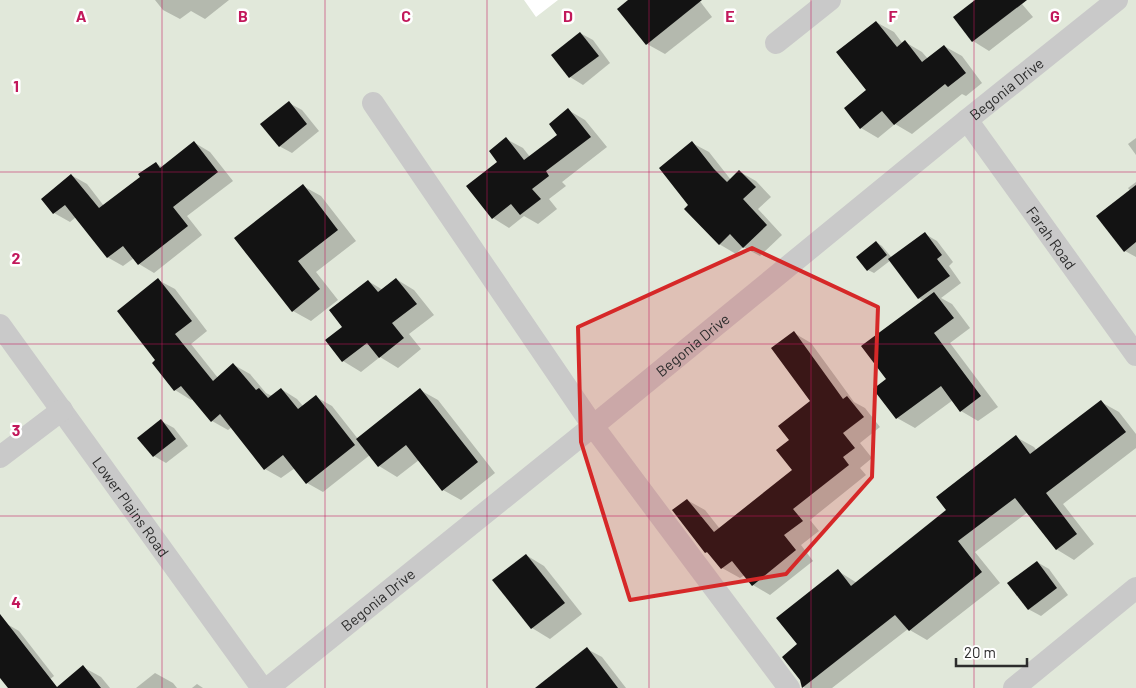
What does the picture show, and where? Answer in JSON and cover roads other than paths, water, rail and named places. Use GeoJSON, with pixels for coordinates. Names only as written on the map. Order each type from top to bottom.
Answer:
{"type":"FeatureCollection","features":[{"type":"Feature","properties":{"kind":"street"},"geometry":{"type":"LineString","coordinates":[[776,43],[830,0]]}},
{"type":"Feature","properties":{"kind":"street","name":"Begonia Drive"},"geometry":{"type":"LineString","coordinates":[[268,688],[1117,0]]}},
{"type":"Feature","properties":{"kind":"street"},"geometry":{"type":"LineString","coordinates":[[373,103],[593,426],[789,688]]}},
{"type":"Feature","properties":{"kind":"street","name":"Farah Road"},"geometry":{"type":"LineString","coordinates":[[967,120],[1136,355]]}},
{"type":"Feature","properties":{"kind":"street","name":"Lower Plains Road"},"geometry":{"type":"LineString","coordinates":[[0,324],[262,688]]}},
{"type":"Feature","properties":{"kind":"street"},"geometry":{"type":"LineString","coordinates":[[0,457],[62,410]]}},
{"type":"Feature","properties":{"kind":"street"},"geometry":{"type":"LineString","coordinates":[[1014,688],[1136,588]]}}]}
